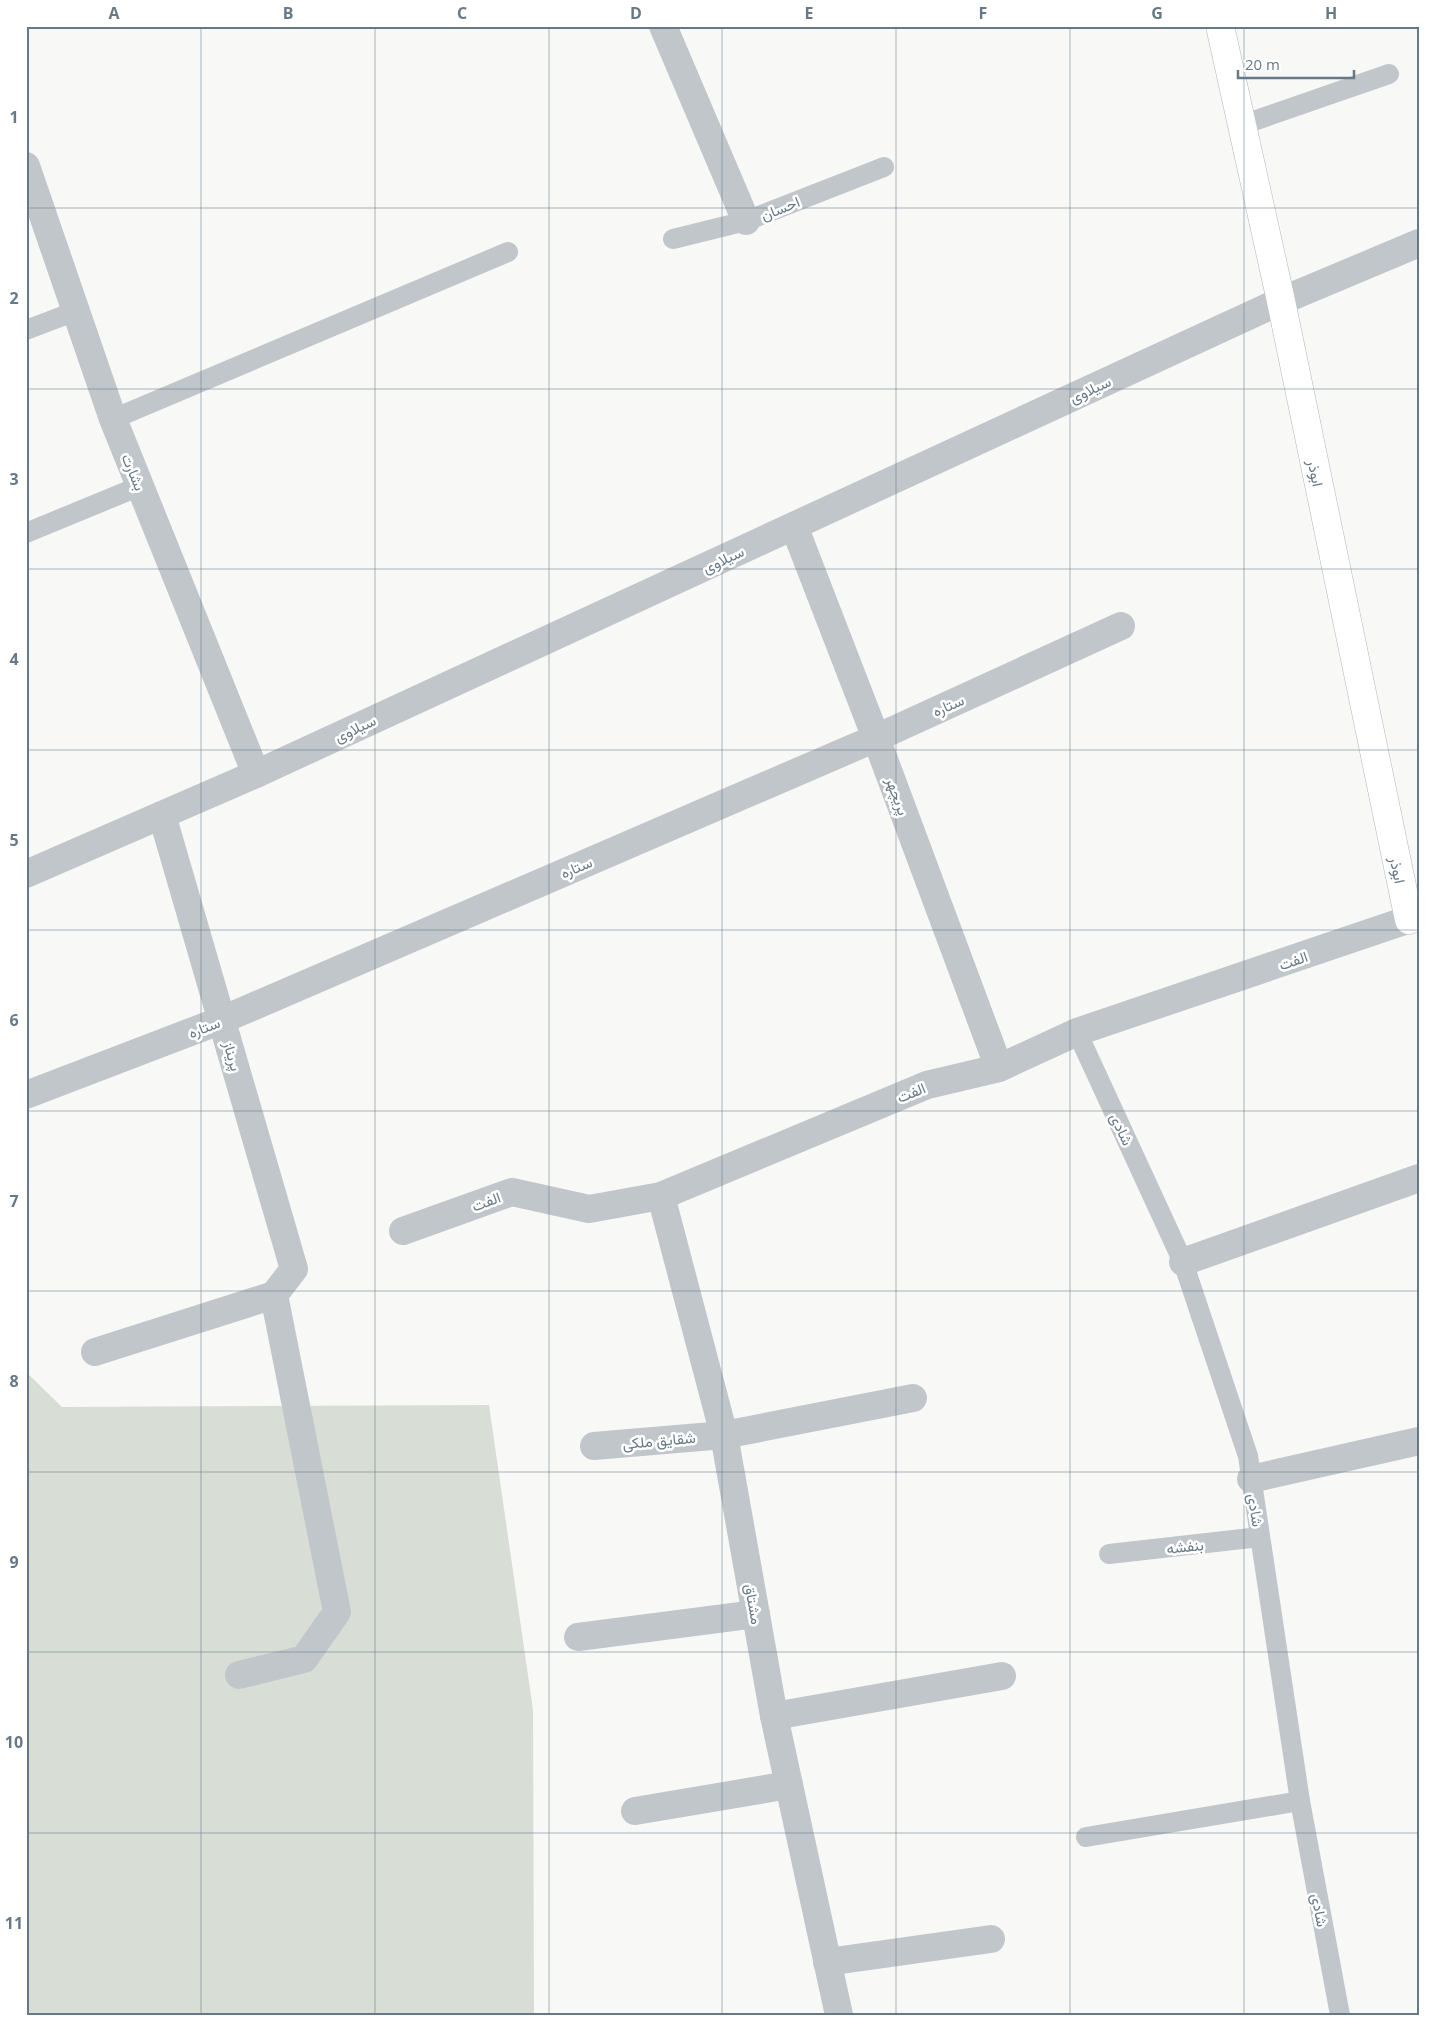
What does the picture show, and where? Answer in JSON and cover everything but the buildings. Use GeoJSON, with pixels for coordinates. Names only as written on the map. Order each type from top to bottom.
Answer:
{"type":"FeatureCollection","features":[{"type":"Feature","properties":{"kind":"street"},"geometry":{"type":"LineString","coordinates":[[663,26],[746,221]]}},
{"type":"Feature","properties":{"kind":"street","name":"ابوذر"},"geometry":{"type":"LineString","coordinates":[[1220,26],[1414,918]]}},
{"type":"Feature","properties":{"kind":"street","name":"بشارت"},"geometry":{"type":"LineString","coordinates":[[26,166],[113,419],[256,774]]}},
{"type":"Feature","properties":{"kind":"street","name":"سیلاوی"},"geometry":{"type":"LineString","coordinates":[[26,874],[256,774],[1281,301],[1419,243]]}},
{"type":"Feature","properties":{"kind":"street","name":"پریچهر"},"geometry":{"type":"LineString","coordinates":[[794,526],[876,738],[999,1068]]}},
{"type":"Feature","properties":{"kind":"street","name":"ستاره"},"geometry":{"type":"LineString","coordinates":[[26,1095],[222,1020],[876,738],[1121,626]]}},
{"type":"Feature","properties":{"kind":"street","name":"پریناز"},"geometry":{"type":"LineString","coordinates":[[162,815],[294,1269],[274,1295]]}},
{"type":"Feature","properties":{"kind":"street","name":"الفت"},"geometry":{"type":"LineString","coordinates":[[403,1231],[512,1192],[589,1209],[661,1196],[927,1085],[999,1068],[1078,1032],[1414,918]]}},
{"type":"Feature","properties":{"kind":"street"},"geometry":{"type":"LineString","coordinates":[[1183,1262],[1419,1178]]}},
{"type":"Feature","properties":{"kind":"street","name":"مشتاق"},"geometry":{"type":"LineString","coordinates":[[661,1196],[724,1435],[774,1716],[839,2015]]}},
{"type":"Feature","properties":{"kind":"street"},"geometry":{"type":"LineString","coordinates":[[95,1352],[274,1295],[337,1612],[304,1659],[239,1675]]}},
{"type":"Feature","properties":{"kind":"street","name":"شقایق ملکی"},"geometry":{"type":"LineString","coordinates":[[594,1446],[724,1435],[913,1398]]}},
{"type":"Feature","properties":{"kind":"street"},"geometry":{"type":"LineString","coordinates":[[1251,1479],[1419,1441]]}},
{"type":"Feature","properties":{"kind":"street"},"geometry":{"type":"LineString","coordinates":[[578,1637],[756,1614]]}},
{"type":"Feature","properties":{"kind":"street"},"geometry":{"type":"LineString","coordinates":[[774,1716],[1002,1676]]}},
{"type":"Feature","properties":{"kind":"street"},"geometry":{"type":"LineString","coordinates":[[635,1811],[789,1785]]}},
{"type":"Feature","properties":{"kind":"street"},"geometry":{"type":"LineString","coordinates":[[827,1962],[991,1940]]}},
{"type":"Feature","properties":{"kind":"lane"},"geometry":{"type":"LineString","coordinates":[[1242,125],[1390,74]]}},
{"type":"Feature","properties":{"kind":"lane","name":"احسان"},"geometry":{"type":"LineString","coordinates":[[673,239],[746,221],[884,166]]}},
{"type":"Feature","properties":{"kind":"lane"},"geometry":{"type":"LineString","coordinates":[[113,419],[508,252]]}},
{"type":"Feature","properties":{"kind":"lane"},"geometry":{"type":"LineString","coordinates":[[26,330],[76,311]]}},
{"type":"Feature","properties":{"kind":"lane"},"geometry":{"type":"LineString","coordinates":[[26,533],[140,486]]}},
{"type":"Feature","properties":{"kind":"lane","name":"شادی"},"geometry":{"type":"LineString","coordinates":[[1078,1032],[1183,1262],[1248,1456],[1300,1801],[1340,2015]]}},
{"type":"Feature","properties":{"kind":"lane","name":"بنفشه"},"geometry":{"type":"LineString","coordinates":[[1109,1554],[1260,1537]]}},
{"type":"Feature","properties":{"kind":"lane"},"geometry":{"type":"LineString","coordinates":[[1086,1837],[1300,1801]]}},
{"type":"Feature","properties":{"kind":"shaded area"},"geometry":{"type":"Polygon","coordinates":[[[26,1372],[62,1407],[489,1405],[533,1710],[534,2015],[26,2015],[26,1372]]]}}]}
